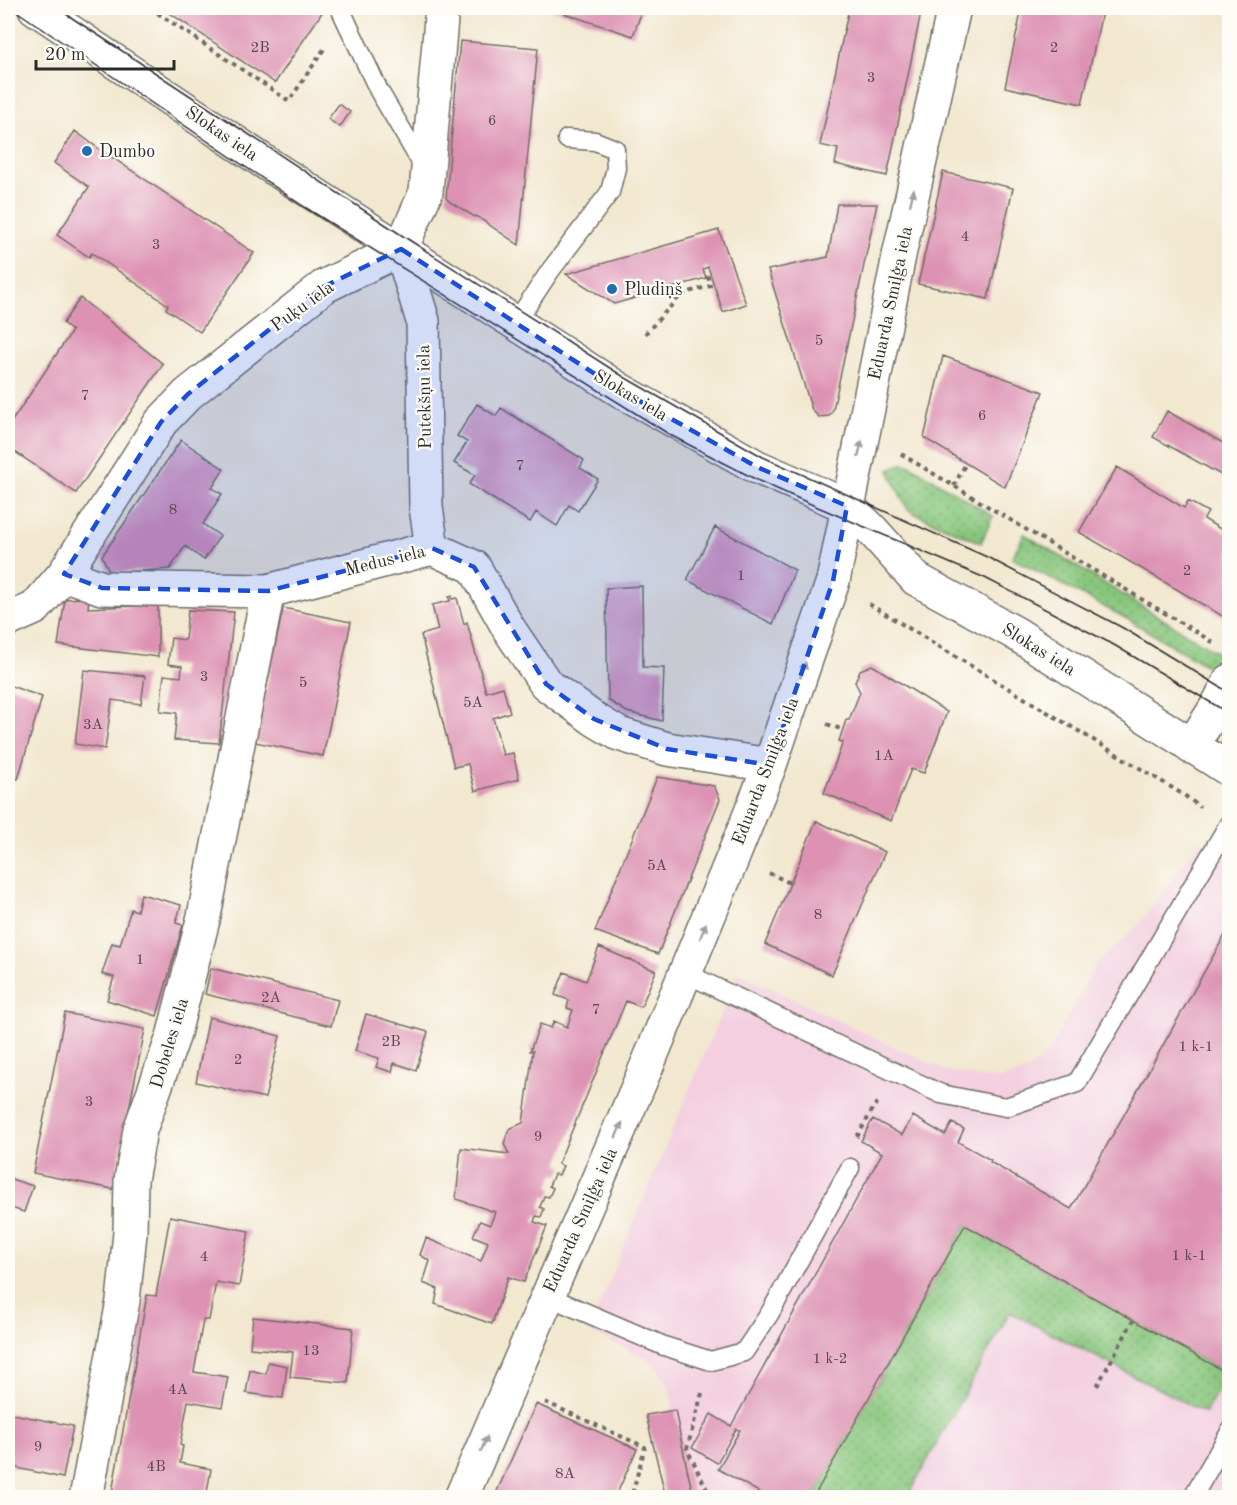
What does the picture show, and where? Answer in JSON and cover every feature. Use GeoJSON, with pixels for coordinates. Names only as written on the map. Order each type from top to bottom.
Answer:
{"type":"FeatureCollection","features":[{"type":"Feature","properties":{"kind":"street","name":"Slokas iela"},"geometry":{"type":"LineString","coordinates":[[35,8],[266,163],[620,390],[757,467],[847,506],[916,579],[1015,633],[1230,770]]}},
{"type":"Feature","properties":{"kind":"street"},"geometry":{"type":"LineString","coordinates":[[401,249],[426,192],[442,8]]}},
{"type":"Feature","properties":{"kind":"street","name":"Eduarda Smiļģa iela"},"geometry":{"type":"LineString","coordinates":[[461,1497],[685,973],[770,765],[833,581],[900,251],[954,8]]}},
{"type":"Feature","properties":{"kind":"street","name":"Putekšņu iela"},"geometry":{"type":"LineString","coordinates":[[401,249],[423,321],[426,507],[432,548]]}},
{"type":"Feature","properties":{"kind":"street","name":"Puķu iela"},"geometry":{"type":"LineString","coordinates":[[64,574],[161,422],[188,394],[323,287],[401,249]]}},
{"type":"Feature","properties":{"kind":"street","name":"Medus iela"},"geometry":{"type":"LineString","coordinates":[[64,574],[102,588],[268,591],[432,548],[474,567],[509,629],[546,684],[594,719],[620,734],[667,749],[770,765]]}},
{"type":"Feature","properties":{"kind":"street"},"geometry":{"type":"LineString","coordinates":[[8,620],[35,608],[64,574]]}},
{"type":"Feature","properties":{"kind":"street","name":"Dobeles iela"},"geometry":{"type":"LineString","coordinates":[[86,1497],[123,1301],[130,1233],[131,1180],[140,1131],[174,1036],[204,916],[268,591]]}},
{"type":"Feature","properties":{"kind":"street"},"geometry":{"type":"LineString","coordinates":[[1191,747],[1230,681]]}},
{"type":"Feature","properties":{"kind":"lane"},"geometry":{"type":"LineString","coordinates":[[340,8],[379,91],[428,173]]}},
{"type":"Feature","properties":{"kind":"lane"},"geometry":{"type":"LineString","coordinates":[[516,322],[550,271],[610,192],[616,168],[615,149],[595,141],[567,139]]}},
{"type":"Feature","properties":{"kind":"lane"},"geometry":{"type":"LineString","coordinates":[[685,973],[941,1094],[1006,1107],[1077,1083],[1228,825]]}},
{"type":"Feature","properties":{"kind":"lane"},"geometry":{"type":"LineString","coordinates":[[546,1296],[664,1346],[711,1361],[744,1352],[770,1313],[850,1168]]}},
{"type":"Feature","properties":{"kind":"lane"},"geometry":{"type":"LineString","coordinates":[[1192,1497],[1230,1432]]}},
{"type":"Feature","properties":{"kind":"path"},"geometry":{"type":"LineString","coordinates":[[150,8],[289,101],[299,83]]}},
{"type":"Feature","properties":{"kind":"path"},"geometry":{"type":"LineString","coordinates":[[645,333],[682,294],[711,286],[707,273]]}},
{"type":"Feature","properties":{"kind":"path"},"geometry":{"type":"LineString","coordinates":[[864,432],[1222,648]]}},
{"type":"Feature","properties":{"kind":"path"},"geometry":{"type":"LineString","coordinates":[[954,486],[966,463]]}},
{"type":"Feature","properties":{"kind":"path"},"geometry":{"type":"LineString","coordinates":[[833,581],[1184,795],[1228,825]]}},
{"type":"Feature","properties":{"kind":"path"},"geometry":{"type":"LineString","coordinates":[[1098,1386],[1133,1321]]}},
{"type":"Feature","properties":{"kind":"path"},"geometry":{"type":"LineString","coordinates":[[711,1361],[687,1449],[711,1497]]}},
{"type":"Feature","properties":{"kind":"path"},"geometry":{"type":"LineString","coordinates":[[559,1408],[645,1447],[631,1497]]}},
{"type":"Feature","properties":{"kind":"highlighted area"},"geometry":{"type":"Polygon","coordinates":[[[401,249],[620,390],[757,467],[847,506],[833,581],[770,765],[667,749],[594,719],[546,684],[474,567],[432,548],[268,591],[102,588],[64,574],[161,422],[188,394],[323,287],[401,249]]]}},
{"type":"Feature","properties":{"kind":"shaded area"},"geometry":{"type":"Polygon","coordinates":[[[1199,841],[1229,857],[1229,1497],[694,1497],[667,1383],[652,1361],[588,1332],[738,973],[946,1071],[1001,1079],[1028,1071],[1049,1052],[1096,963],[1138,926],[1199,841]]]}},
{"type":"Feature","properties":{"kind":"green space"},"geometry":{"type":"Polygon","coordinates":[[[901,464],[910,465],[993,516],[981,543],[908,509],[889,470],[901,464]]]}},
{"type":"Feature","properties":{"kind":"green space"},"geometry":{"type":"Polygon","coordinates":[[[1024,534],[1223,656],[1215,671],[1129,620],[1012,558],[1024,534]]]}},
{"type":"Feature","properties":{"kind":"green space"},"geometry":{"type":"Polygon","coordinates":[[[965,1225],[1227,1373],[1205,1413],[1010,1312],[907,1497],[813,1498],[965,1225]]]}},
{"type":"Feature","properties":{"kind":"building"},"geometry":{"type":"Polygon","coordinates":[[[162,8],[318,8],[323,11],[275,83],[162,8]]]}},
{"type":"Feature","properties":{"kind":"building"},"geometry":{"type":"Polygon","coordinates":[[[548,8],[643,8],[633,36],[548,8]]]}},
{"type":"Feature","properties":{"kind":"building"},"geometry":{"type":"Polygon","coordinates":[[[849,8],[922,8],[887,176],[835,164],[838,149],[820,145],[849,8]]]}},
{"type":"Feature","properties":{"kind":"building"},"geometry":{"type":"Polygon","coordinates":[[[1022,8],[1103,8],[1082,104],[1005,87],[1022,8]]]}},
{"type":"Feature","properties":{"kind":"building"},"geometry":{"type":"Polygon","coordinates":[[[460,41],[538,48],[519,245],[446,198],[460,41]]]}},
{"type":"Feature","properties":{"kind":"building"},"geometry":{"type":"Polygon","coordinates":[[[339,104],[350,112],[340,127],[328,119],[339,104]]]}},
{"type":"Feature","properties":{"kind":"building"},"geometry":{"type":"Polygon","coordinates":[[[75,131],[254,253],[200,332],[166,309],[168,305],[92,253],[89,257],[57,235],[89,187],[54,163],[75,131]]]}},
{"type":"Feature","properties":{"kind":"building"},"geometry":{"type":"Polygon","coordinates":[[[943,172],[1013,188],[988,299],[918,284],[943,172]]]}},
{"type":"Feature","properties":{"kind":"building"},"geometry":{"type":"Polygon","coordinates":[[[837,204],[877,204],[833,410],[829,416],[819,417],[812,410],[768,270],[828,257],[837,204]]]}},
{"type":"Feature","properties":{"kind":"building"},"geometry":{"type":"Polygon","coordinates":[[[719,230],[746,304],[723,312],[708,267],[703,269],[706,278],[614,304],[566,274],[719,230]]]}},
{"type":"Feature","properties":{"kind":"building"},"geometry":{"type":"Polygon","coordinates":[[[80,298],[163,364],[76,493],[8,447],[8,427],[72,331],[63,323],[80,298]]]}},
{"type":"Feature","properties":{"kind":"building"},"geometry":{"type":"Polygon","coordinates":[[[943,356],[1043,392],[1005,487],[924,438],[943,356]]]}},
{"type":"Feature","properties":{"kind":"building"},"geometry":{"type":"Polygon","coordinates":[[[477,404],[496,416],[501,408],[584,460],[580,468],[598,479],[578,511],[569,505],[557,526],[536,512],[530,522],[469,484],[475,475],[454,463],[467,442],[457,436],[477,404]]]}},
{"type":"Feature","properties":{"kind":"building"},"geometry":{"type":"Polygon","coordinates":[[[1167,411],[1230,447],[1230,480],[1153,437],[1167,411]]]}},
{"type":"Feature","properties":{"kind":"building"},"geometry":{"type":"Polygon","coordinates":[[[181,440],[224,469],[212,488],[222,494],[203,524],[220,536],[204,560],[185,546],[170,569],[110,573],[102,556],[181,440]]]}},
{"type":"Feature","properties":{"kind":"building"},"geometry":{"type":"Polygon","coordinates":[[[1117,467],[1184,508],[1188,501],[1208,512],[1204,519],[1230,535],[1230,605],[1224,617],[1079,532],[1117,467]]]}},
{"type":"Feature","properties":{"kind":"building"},"geometry":{"type":"Polygon","coordinates":[[[715,527],[795,570],[773,624],[687,580],[715,527]]]}},
{"type":"Feature","properties":{"kind":"building"},"geometry":{"type":"Polygon","coordinates":[[[642,586],[643,667],[664,668],[662,721],[627,712],[608,700],[606,588],[642,586]]]}},
{"type":"Feature","properties":{"kind":"building"},"geometry":{"type":"Polygon","coordinates":[[[452,596],[452,599],[457,598],[464,624],[467,622],[486,692],[503,687],[510,712],[493,718],[503,755],[513,753],[519,779],[475,791],[468,764],[454,767],[421,635],[438,630],[432,605],[450,601],[449,597],[452,596]]]}},
{"type":"Feature","properties":{"kind":"building"},"geometry":{"type":"Polygon","coordinates":[[[89,598],[88,608],[158,605],[158,657],[58,645],[65,599],[89,598]]]}},
{"type":"Feature","properties":{"kind":"building"},"geometry":{"type":"Polygon","coordinates":[[[283,608],[351,622],[323,756],[255,742],[283,608]]]}},
{"type":"Feature","properties":{"kind":"building"},"geometry":{"type":"Polygon","coordinates":[[[188,610],[234,612],[219,743],[174,740],[177,713],[160,711],[164,675],[181,677],[182,666],[168,664],[171,638],[185,640],[188,610]]]}},
{"type":"Feature","properties":{"kind":"building"},"geometry":{"type":"Polygon","coordinates":[[[872,665],[947,712],[924,773],[911,769],[891,821],[824,793],[843,742],[839,741],[846,720],[849,720],[860,692],[855,682],[860,670],[872,665]]]}},
{"type":"Feature","properties":{"kind":"building"},"geometry":{"type":"Polygon","coordinates":[[[84,670],[145,676],[141,704],[112,700],[105,749],[75,744],[84,670]]]}},
{"type":"Feature","properties":{"kind":"building"},"geometry":{"type":"Polygon","coordinates":[[[8,685],[42,697],[18,779],[8,776],[8,685]]]}},
{"type":"Feature","properties":{"kind":"building"},"geometry":{"type":"Polygon","coordinates":[[[657,777],[714,786],[720,799],[658,954],[595,931],[657,777]]]}},
{"type":"Feature","properties":{"kind":"building"},"geometry":{"type":"Polygon","coordinates":[[[816,821],[885,852],[832,975],[765,944],[816,821]]]}},
{"type":"Feature","properties":{"kind":"building"},"geometry":{"type":"Polygon","coordinates":[[[141,894],[181,905],[176,923],[183,925],[157,1016],[107,1000],[114,977],[102,974],[112,943],[120,945],[131,909],[137,911],[141,894]]]}},
{"type":"Feature","properties":{"kind":"building"},"geometry":{"type":"Polygon","coordinates":[[[1230,926],[1230,1368],[1227,1373],[965,1225],[813,1498],[769,1498],[718,1469],[740,1430],[736,1429],[717,1463],[692,1448],[711,1414],[731,1426],[871,1173],[882,1153],[861,1141],[873,1119],[902,1135],[913,1116],[945,1135],[952,1123],[964,1129],[958,1142],[1071,1209],[1230,926]]]}},
{"type":"Feature","properties":{"kind":"building"},"geometry":{"type":"Polygon","coordinates":[[[599,947],[656,971],[641,1007],[626,1001],[558,1164],[563,1166],[559,1175],[554,1174],[549,1186],[553,1188],[549,1197],[544,1196],[540,1207],[544,1209],[541,1217],[536,1216],[534,1222],[547,1226],[524,1282],[508,1277],[492,1324],[435,1304],[438,1289],[423,1283],[430,1261],[420,1255],[426,1238],[481,1261],[488,1242],[473,1236],[480,1221],[490,1225],[495,1212],[456,1199],[461,1148],[509,1154],[504,1144],[509,1129],[523,1123],[533,1051],[530,1051],[540,1024],[551,1028],[554,1021],[567,1027],[573,1010],[567,1008],[569,1000],[555,995],[564,972],[586,981],[599,947]]]}},
{"type":"Feature","properties":{"kind":"building"},"geometry":{"type":"Polygon","coordinates":[[[211,968],[338,1000],[331,1026],[205,994],[211,968]]]}},
{"type":"Feature","properties":{"kind":"building"},"geometry":{"type":"Polygon","coordinates":[[[65,1013],[145,1029],[113,1189],[33,1173],[65,1013]]]}},
{"type":"Feature","properties":{"kind":"building"},"geometry":{"type":"Polygon","coordinates":[[[366,1014],[428,1032],[416,1070],[394,1063],[392,1072],[376,1067],[379,1058],[355,1051],[366,1014]]]}},
{"type":"Feature","properties":{"kind":"building"},"geometry":{"type":"Polygon","coordinates":[[[209,1017],[280,1036],[265,1098],[196,1082],[209,1017]]]}},
{"type":"Feature","properties":{"kind":"building"},"geometry":{"type":"Polygon","coordinates":[[[8,1178],[33,1186],[24,1212],[8,1207],[8,1178]]]}},
{"type":"Feature","properties":{"kind":"building"},"geometry":{"type":"Polygon","coordinates":[[[170,1216],[249,1231],[239,1286],[216,1282],[209,1320],[203,1320],[194,1372],[228,1377],[222,1407],[188,1401],[180,1445],[183,1446],[180,1463],[211,1469],[206,1498],[111,1498],[147,1295],[156,1296],[170,1216]]]}},
{"type":"Feature","properties":{"kind":"building"},"geometry":{"type":"Polygon","coordinates":[[[253,1317],[353,1328],[348,1383],[290,1377],[293,1352],[250,1348],[253,1317]]]}},
{"type":"Feature","properties":{"kind":"building"},"geometry":{"type":"Polygon","coordinates":[[[268,1362],[287,1366],[283,1398],[246,1393],[250,1370],[266,1374],[268,1362]]]}},
{"type":"Feature","properties":{"kind":"building"},"geometry":{"type":"Polygon","coordinates":[[[536,1404],[637,1449],[615,1498],[494,1498],[536,1404]]]}},
{"type":"Feature","properties":{"kind":"building"},"geometry":{"type":"Polygon","coordinates":[[[675,1410],[694,1498],[666,1498],[646,1415],[675,1410]]]}},
{"type":"Feature","properties":{"kind":"building"},"geometry":{"type":"Polygon","coordinates":[[[8,1413],[73,1426],[63,1478],[8,1466],[8,1413]]]}},
{"type":"Feature","properties":{"kind":"tram line"},"geometry":{"type":"LineString","coordinates":[[12,8],[303,206],[672,436],[759,481],[985,578],[1114,645],[1230,714]]}},
{"type":"Feature","properties":{"kind":"tram line"},"geometry":{"type":"LineString","coordinates":[[57,8],[406,238],[624,377],[763,457],[987,557],[1123,628],[1230,693]]}},
{"type":"Feature","properties":{"kind":"place","name":"Dumbo"},"geometry":{"type":"Point","coordinates":[87,151]}},
{"type":"Feature","properties":{"kind":"place","name":"Pludiņš"},"geometry":{"type":"Point","coordinates":[612,289]}}]}
